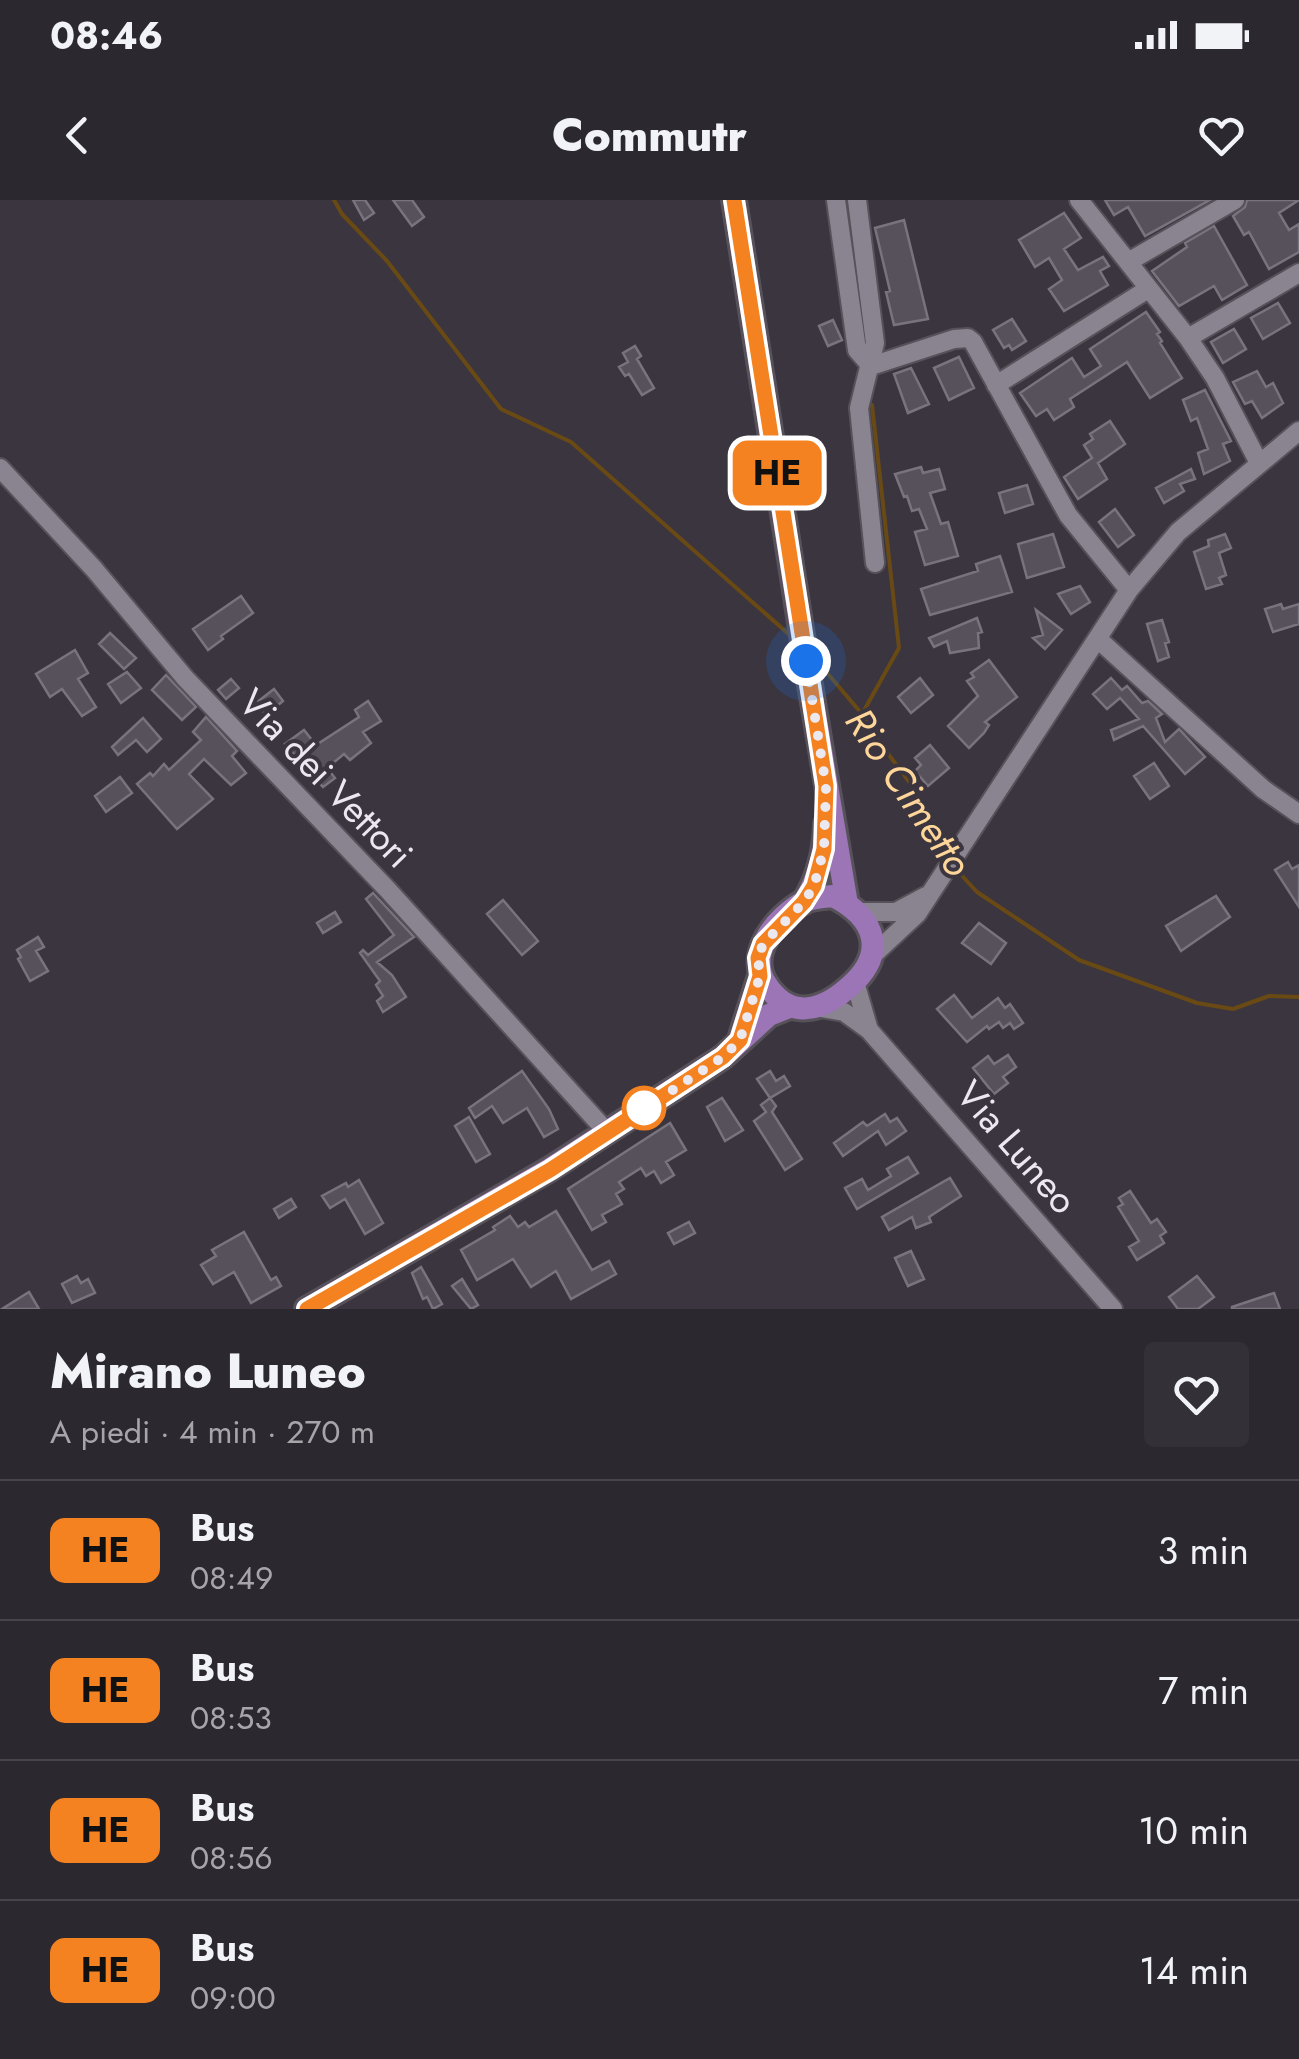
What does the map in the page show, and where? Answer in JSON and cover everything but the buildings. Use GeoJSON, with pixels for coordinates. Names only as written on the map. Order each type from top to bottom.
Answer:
{"type":"FeatureCollection","features":[{"type":"Feature","properties":{"kind":"main road"},"geometry":{"type":"LineString","coordinates":[[734,200],[826,786],[854,908],[872,934],[870,963],[856,982],[821,1008],[806,1011],[788,1007],[772,994],[760,976]]}},
{"type":"Feature","properties":{"kind":"main road"},"geometry":{"type":"LineString","coordinates":[[740,1040],[760,976],[758,958],[763,944],[804,902],[814,886],[824,849],[826,786]]}},
{"type":"Feature","properties":{"kind":"main road"},"geometry":{"type":"LineString","coordinates":[[804,902],[833,896],[854,908]]}},
{"type":"Feature","properties":{"kind":"main road"},"geometry":{"type":"LineString","coordinates":[[306,1309],[536,1178],[723,1057],[769,1015],[788,1007]]}},
{"type":"Feature","properties":{"kind":"street"},"geometry":{"type":"LineString","coordinates":[[836,200],[856,350],[870,366]]}},
{"type":"Feature","properties":{"kind":"street"},"geometry":{"type":"LineString","coordinates":[[857,200],[875,343],[859,408],[874,563]]}},
{"type":"Feature","properties":{"kind":"street"},"geometry":{"type":"LineString","coordinates":[[1079,200],[1188,338],[1215,378],[1259,463]]}},
{"type":"Feature","properties":{"kind":"street"},"geometry":{"type":"LineString","coordinates":[[1128,262],[1236,200]]}},
{"type":"Feature","properties":{"kind":"street"},"geometry":{"type":"LineString","coordinates":[[1188,338],[1299,273]]}},
{"type":"Feature","properties":{"kind":"street"},"geometry":{"type":"LineString","coordinates":[[996,385],[1148,289]]}},
{"type":"Feature","properties":{"kind":"street"},"geometry":{"type":"LineString","coordinates":[[870,366],[913,350],[968,338],[978,349],[1068,515],[1129,590]]}},
{"type":"Feature","properties":{"kind":"street"},"geometry":{"type":"LineString","coordinates":[[872,956],[917,914],[1129,590],[1178,532],[1299,431]]}},
{"type":"Feature","properties":{"kind":"street","name":"Via dei Vettori"},"geometry":{"type":"LineString","coordinates":[[0,468],[94,569],[186,678],[375,875],[607,1132]]}},
{"type":"Feature","properties":{"kind":"street"},"geometry":{"type":"LineString","coordinates":[[1098,640],[1263,789],[1299,814]]}},
{"type":"Feature","properties":{"kind":"street"},"geometry":{"type":"LineString","coordinates":[[854,908],[896,912],[930,892]]}},
{"type":"Feature","properties":{"kind":"street"},"geometry":{"type":"LineString","coordinates":[[856,982],[869,1030]]}},
{"type":"Feature","properties":{"kind":"street"},"geometry":{"type":"LineString","coordinates":[[821,1008],[844,1012],[869,1030]]}},
{"type":"Feature","properties":{"kind":"street","name":"Via Luneo"},"geometry":{"type":"LineString","coordinates":[[869,1030],[1113,1309]]}},
{"type":"Feature","properties":{"kind":"waterway","name":"Rio Cimetto"},"geometry":{"type":"LineString","coordinates":[[334,200],[342,214],[387,261],[501,409],[571,442],[792,637]]}},
{"type":"Feature","properties":{"kind":"waterway"},"geometry":{"type":"LineString","coordinates":[[862,714],[899,648],[872,405]]}},
{"type":"Feature","properties":{"kind":"waterway","name":"Rio Cimetto"},"geometry":{"type":"LineString","coordinates":[[817,661],[862,714],[913,787],[946,856]]}},
{"type":"Feature","properties":{"kind":"waterway","name":"Rio Cimetto"},"geometry":{"type":"LineString","coordinates":[[954,867],[977,892],[1079,960],[1197,1003],[1233,1009],[1269,996],[1299,997]]}},
{"type":"Feature","properties":{"kind":"bus line","name":"HE"},"geometry":{"type":"LineString","coordinates":[[307,1309],[550,1170],[723,1057],[740,1040],[750,1012],[760,976],[758,958],[763,944],[804,902],[814,886],[824,849],[826,786],[734,200]]}},
{"type":"Feature","properties":{"kind":"route"},"geometry":{"type":"LineString","coordinates":[[644,1108],[636,1114],[723,1057],[740,1040],[760,976],[758,958],[763,944],[804,902],[814,886],[824,849],[826,786],[806,661]]}}]}
